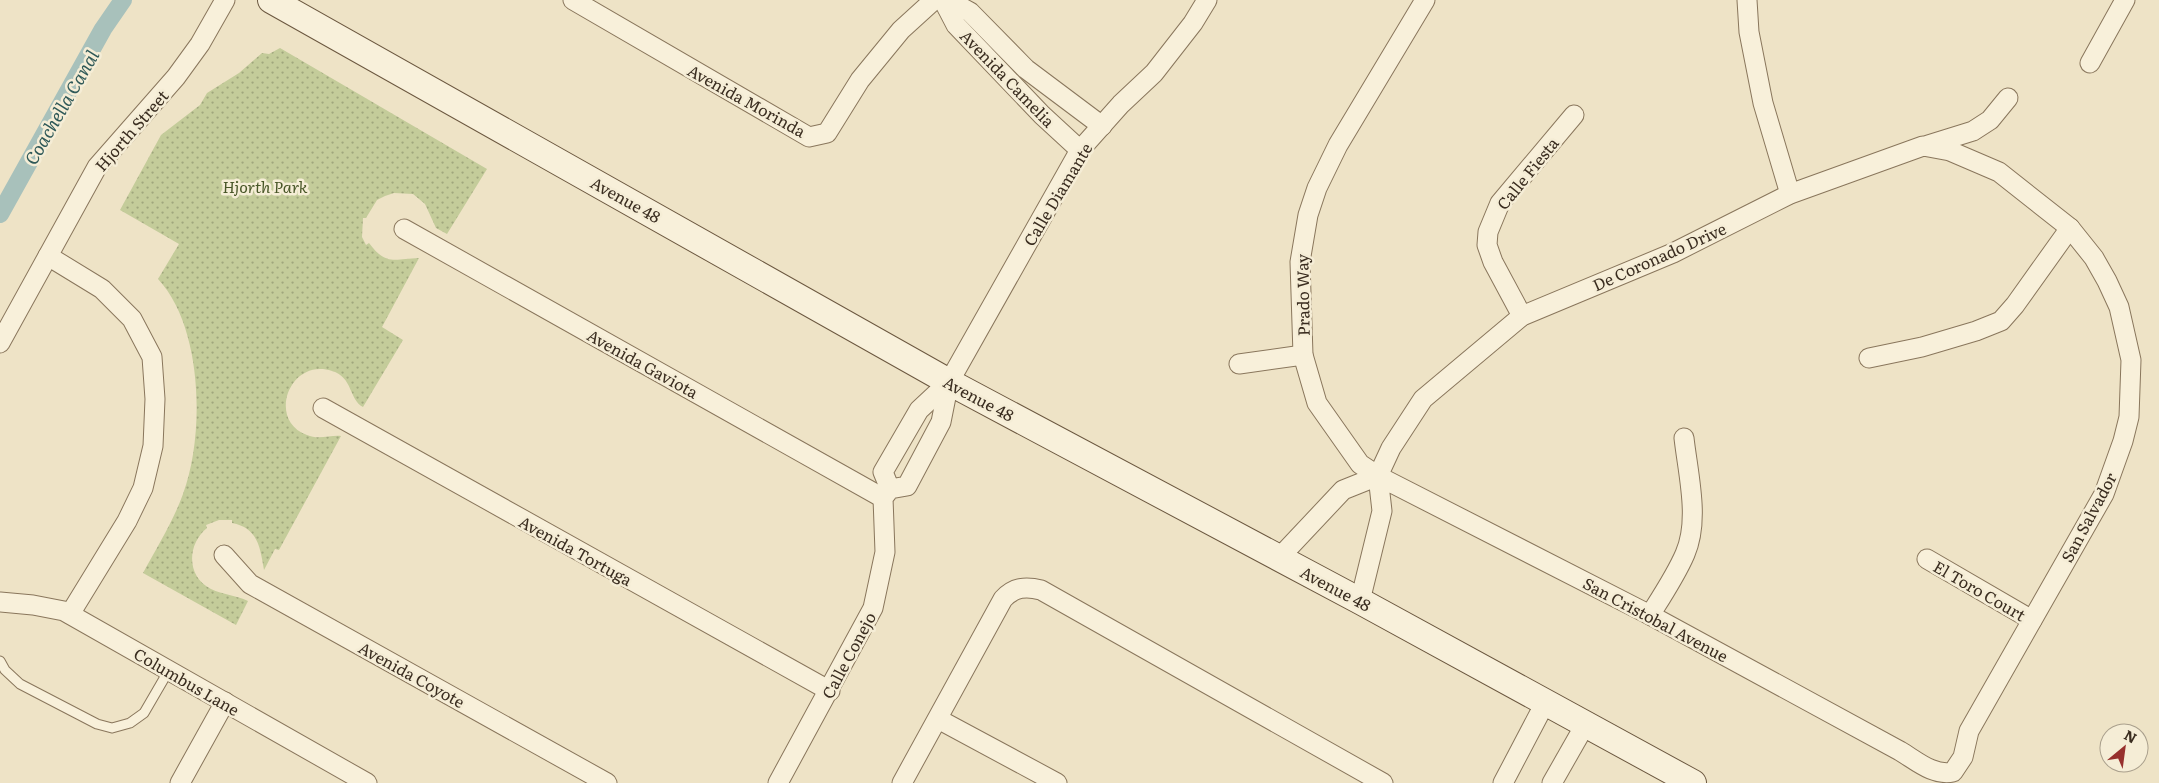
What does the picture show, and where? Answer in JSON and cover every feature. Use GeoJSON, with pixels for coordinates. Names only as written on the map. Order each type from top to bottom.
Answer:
{"type":"FeatureCollection","features":[{"type":"Feature","properties":{"kind":"main road","name":"Avenue 48"},"geometry":{"type":"LineString","coordinates":[[272,0],[949,382],[1360,601],[1693,783]]}},
{"type":"Feature","properties":{"kind":"street","name":"Hjorth Street"},"geometry":{"type":"LineString","coordinates":[[0,343],[96,167],[176,77],[200,44],[225,0]]}},
{"type":"Feature","properties":{"kind":"street","name":"Avenida Morinda"},"geometry":{"type":"LineString","coordinates":[[573,0],[809,137],[826,133],[860,80],[901,30],[934,0]]}},
{"type":"Feature","properties":{"kind":"street","name":"Avenida Camelia"},"geometry":{"type":"LineString","coordinates":[[943,0],[956,24],[1025,97],[1080,150]]}},
{"type":"Feature","properties":{"kind":"street","name":"Avenida Camelia"},"geometry":{"type":"LineString","coordinates":[[948,0],[970,12],[1026,69],[1102,126]]}},
{"type":"Feature","properties":{"kind":"street","name":"Calle Diamante"},"geometry":{"type":"LineString","coordinates":[[949,382],[1080,150],[1121,104],[1154,73],[1193,23],[1207,0]]}},
{"type":"Feature","properties":{"kind":"street","name":"Prado Way"},"geometry":{"type":"LineString","coordinates":[[1378,476],[1360,464],[1317,403],[1303,355],[1300,262],[1306,224],[1317,188],[1338,145],[1425,0]]}},
{"type":"Feature","properties":{"kind":"street"},"geometry":{"type":"LineString","coordinates":[[1746,0],[1749,32],[1762,103],[1790,194]]}},
{"type":"Feature","properties":{"kind":"street"},"geometry":{"type":"LineString","coordinates":[[2090,63],[2125,0]]}},
{"type":"Feature","properties":{"kind":"street"},"geometry":{"type":"LineString","coordinates":[[1025,97],[1040,80]]}},
{"type":"Feature","properties":{"kind":"street","name":"De Coronado Drive"},"geometry":{"type":"LineString","coordinates":[[1378,476],[1391,448],[1423,399],[1522,316],[1673,253],[1790,194],[1973,130],[1990,120],[2008,98]]}},
{"type":"Feature","properties":{"kind":"street","name":"Calle Fiesta"},"geometry":{"type":"LineString","coordinates":[[1522,316],[1493,262],[1487,245],[1488,232],[1500,203],[1574,115]]}},
{"type":"Feature","properties":{"kind":"street","name":"San Salvador"},"geometry":{"type":"LineString","coordinates":[[1923,146],[1950,151],[2000,172],[2070,228],[2094,258],[2119,307],[2131,360],[2129,417],[2123,442],[2104,494],[1969,731],[1962,757],[1953,772],[1943,774],[1929,769]]}},
{"type":"Feature","properties":{"kind":"street"},"geometry":{"type":"LineString","coordinates":[[1869,358],[1922,347],[1976,331],[2001,321],[2015,305],[2070,228]]}},
{"type":"Feature","properties":{"kind":"street","name":"Avenida Gaviota"},"geometry":{"type":"LineString","coordinates":[[404,229],[887,494]]}},
{"type":"Feature","properties":{"kind":"street"},"geometry":{"type":"LineString","coordinates":[[48,256],[102,289],[132,320],[152,357],[155,399],[153,446],[144,488],[127,521],[70,614]]}},
{"type":"Feature","properties":{"kind":"street"},"geometry":{"type":"LineString","coordinates":[[1239,364],[1303,355]]}},
{"type":"Feature","properties":{"kind":"street"},"geometry":{"type":"LineString","coordinates":[[887,494],[907,486],[942,422],[949,382]]}},
{"type":"Feature","properties":{"kind":"street","name":"Calle Conejo"},"geometry":{"type":"LineString","coordinates":[[778,783],[874,608],[885,552],[887,494],[883,472],[919,410],[949,382]]}},
{"type":"Feature","properties":{"kind":"street","name":"Avenida Tortuga"},"geometry":{"type":"LineString","coordinates":[[323,408],[830,691]]}},
{"type":"Feature","properties":{"kind":"street"},"geometry":{"type":"LineString","coordinates":[[1650,616],[1686,554],[1690,536],[1691,512],[1684,438]]}},
{"type":"Feature","properties":{"kind":"street"},"geometry":{"type":"LineString","coordinates":[[1278,558],[1344,490],[1378,476],[1382,511],[1360,601]]}},
{"type":"Feature","properties":{"kind":"street","name":"San Cristobal Avenue"},"geometry":{"type":"LineString","coordinates":[[1378,476],[1650,616],[1900,750],[1929,769]]}},
{"type":"Feature","properties":{"kind":"street","name":"Avenida Coyote"},"geometry":{"type":"LineString","coordinates":[[224,555],[250,584],[607,783]]}},
{"type":"Feature","properties":{"kind":"street","name":"El Toro Court"},"geometry":{"type":"LineString","coordinates":[[1927,559],[2032,620]]}},
{"type":"Feature","properties":{"kind":"street"},"geometry":{"type":"LineString","coordinates":[[902,783],[1003,599],[1014,590],[1031,588],[1041,590],[1383,783]]}},
{"type":"Feature","properties":{"kind":"street","name":"Columbus Lane"},"geometry":{"type":"LineString","coordinates":[[0,602],[33,605],[70,614],[367,783]]}},
{"type":"Feature","properties":{"kind":"street"},"geometry":{"type":"LineString","coordinates":[[180,783],[225,702]]}},
{"type":"Feature","properties":{"kind":"street"},"geometry":{"type":"LineString","coordinates":[[1502,783],[1546,703]]}},
{"type":"Feature","properties":{"kind":"street"},"geometry":{"type":"LineString","coordinates":[[938,718],[1057,783]]}},
{"type":"Feature","properties":{"kind":"street"},"geometry":{"type":"LineString","coordinates":[[1552,783],[1585,725]]}},
{"type":"Feature","properties":{"kind":"lane"},"geometry":{"type":"LineString","coordinates":[[0,661],[5,670],[20,684],[97,724],[112,728],[130,723],[144,713],[169,670]]}},
{"type":"Feature","properties":{"kind":"green space","name":"Hjorth Park"},"geometry":{"type":"Polygon","coordinates":[[[280,48],[487,169],[447,234],[436,228],[425,204],[413,194],[394,193],[385,196],[377,200],[366,218],[363,218],[362,237],[366,245],[369,243],[380,255],[391,260],[419,258],[382,327],[403,340],[363,407],[355,399],[344,378],[332,371],[317,369],[305,373],[295,381],[288,392],[286,404],[288,417],[295,427],[311,436],[341,436],[279,550],[275,549],[264,570],[256,540],[247,529],[232,523],[232,520],[219,520],[206,525],[207,528],[200,535],[193,551],[192,560],[193,569],[197,577],[211,589],[248,601],[236,625],[143,573],[175,514],[190,470],[195,442],[197,413],[196,382],[184,325],[173,300],[158,279],[179,244],[120,210],[161,135],[200,105],[207,93],[239,73],[262,53],[269,54],[280,48]]]}},
{"type":"Feature","properties":{"kind":"waterway","name":"Coachella Canal"},"geometry":{"type":"LineString","coordinates":[[0,214],[103,29],[123,0]]}}]}
